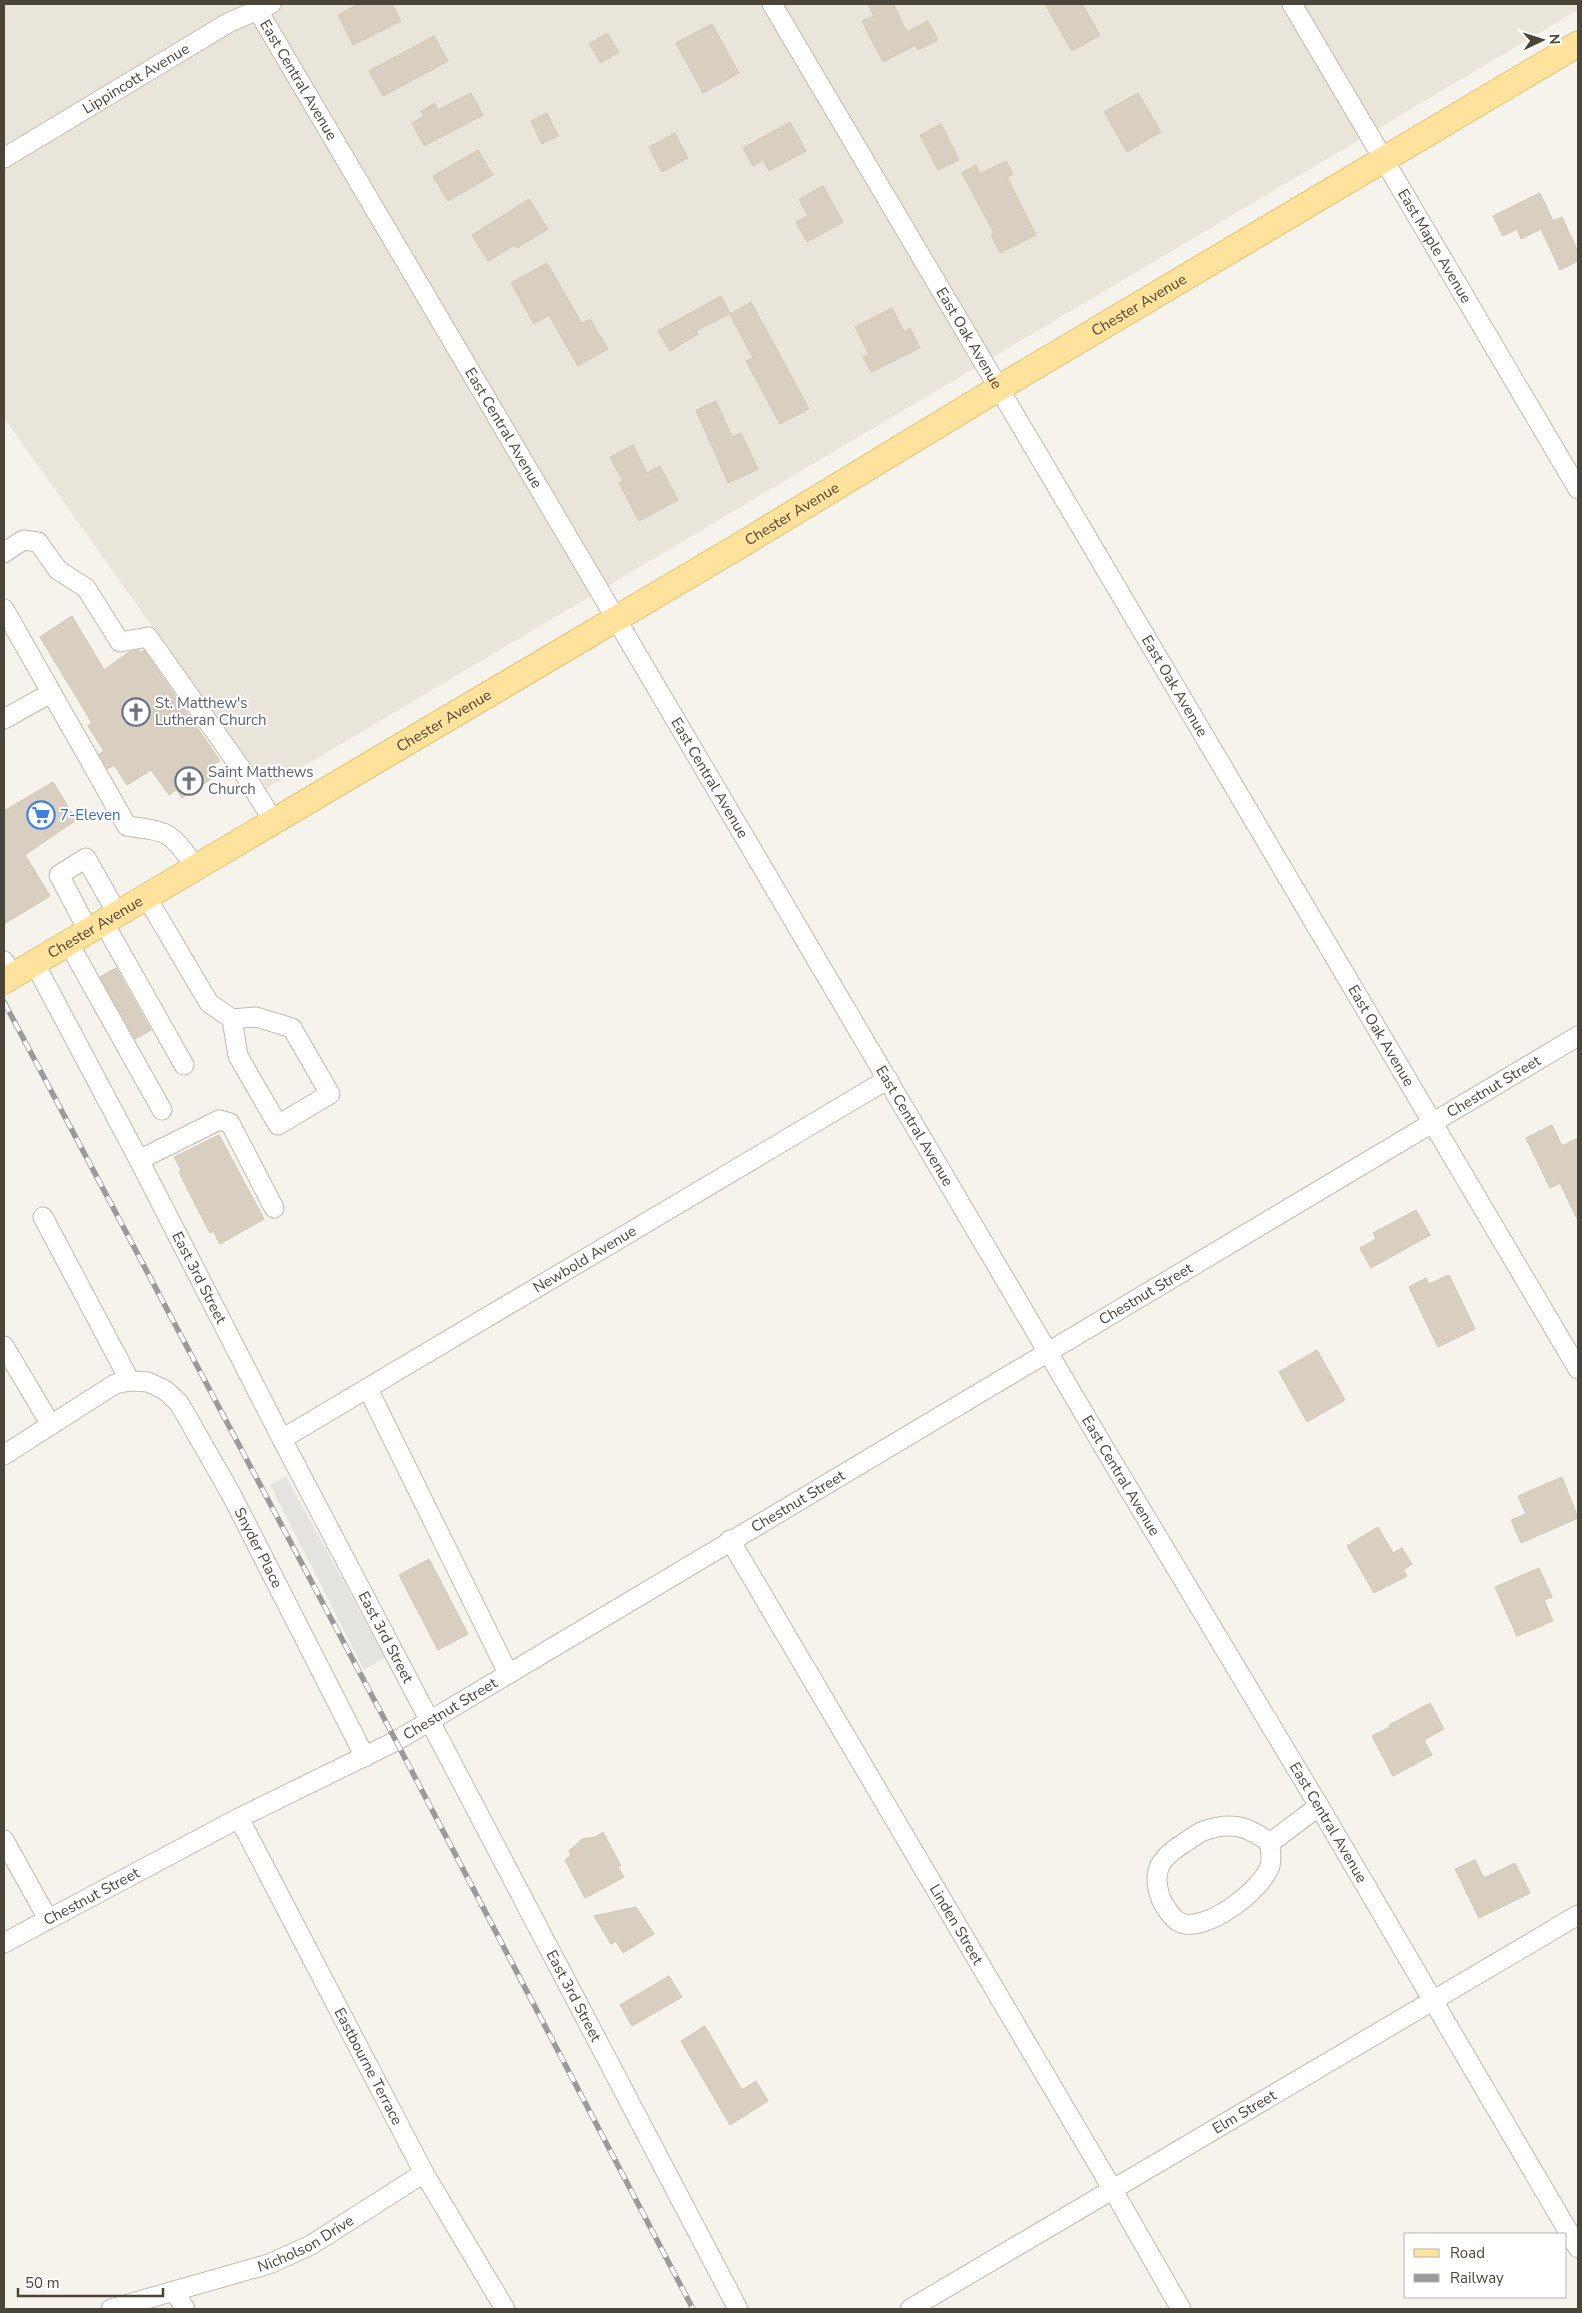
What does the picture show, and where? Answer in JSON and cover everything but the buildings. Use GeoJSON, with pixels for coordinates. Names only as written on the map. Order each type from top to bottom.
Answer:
{"type":"FeatureCollection","features":[{"type":"Feature","properties":{"kind":"main road","name":"Chester Avenue"},"geometry":{"type":"LineString","coordinates":[[7,973],[35,964],[147,898],[1578,44]]}},
{"type":"Feature","properties":{"kind":"street","name":"East Oak Avenue"},"geometry":{"type":"LineString","coordinates":[[772,4],[1578,1369]]}},
{"type":"Feature","properties":{"kind":"street","name":"East Maple Avenue"},"geometry":{"type":"LineString","coordinates":[[1292,4],[1578,490]]}},
{"type":"Feature","properties":{"kind":"street","name":"Lippincott Avenue"},"geometry":{"type":"LineString","coordinates":[[4,158],[261,6]]}},
{"type":"Feature","properties":{"kind":"street","name":"East Central Avenue"},"geometry":{"type":"LineString","coordinates":[[261,6],[616,619],[1242,1680],[1319,1806],[1578,2248]]}},
{"type":"Feature","properties":{"kind":"street"},"geometry":{"type":"LineString","coordinates":[[4,553],[23,540],[38,542],[58,570],[86,588],[120,642],[148,637],[240,767],[274,822]]}},
{"type":"Feature","properties":{"kind":"street"},"geometry":{"type":"LineString","coordinates":[[4,609],[126,826],[165,832],[175,839],[196,868]]}},
{"type":"Feature","properties":{"kind":"street"},"geometry":{"type":"LineString","coordinates":[[4,719],[51,693]]}},
{"type":"Feature","properties":{"kind":"street"},"geometry":{"type":"LineString","coordinates":[[147,898],[209,1003],[232,1020],[238,1056],[278,1125],[330,1094],[292,1028],[256,1016],[232,1020]]}},
{"type":"Feature","properties":{"kind":"street"},"geometry":{"type":"LineString","coordinates":[[95,928],[184,1065]]}},
{"type":"Feature","properties":{"kind":"street"},"geometry":{"type":"LineString","coordinates":[[95,928],[162,1110]]}},
{"type":"Feature","properties":{"kind":"street","name":"East 3rd Street"},"geometry":{"type":"LineString","coordinates":[[35,964],[738,2309]]}},
{"type":"Feature","properties":{"kind":"street","name":"Chestnut Street"},"geometry":{"type":"LineString","coordinates":[[4,1942],[239,1818],[365,1757],[430,1720],[1578,1036]]}},
{"type":"Feature","properties":{"kind":"street","name":"Newbold Avenue"},"geometry":{"type":"LineString","coordinates":[[282,1439],[888,1079]]}},
{"type":"Feature","properties":{"kind":"street"},"geometry":{"type":"LineString","coordinates":[[139,1160],[219,1120],[230,1123],[274,1208]]}},
{"type":"Feature","properties":{"kind":"street"},"geometry":{"type":"LineString","coordinates":[[4,1455],[123,1383],[43,1217]]}},
{"type":"Feature","properties":{"kind":"street"},"geometry":{"type":"LineString","coordinates":[[4,1346],[51,1425]]}},
{"type":"Feature","properties":{"kind":"street","name":"Snyder Place"},"geometry":{"type":"LineString","coordinates":[[123,1383],[148,1382],[165,1390],[179,1403],[231,1494],[365,1757]]}},
{"type":"Feature","properties":{"kind":"street"},"geometry":{"type":"LineString","coordinates":[[368,1389],[508,1673]]}},
{"type":"Feature","properties":{"kind":"street","name":"Linden Street"},"geometry":{"type":"LineString","coordinates":[[730,1540],[1113,2190],[1181,2309]]}},
{"type":"Feature","properties":{"kind":"street"},"geometry":{"type":"LineString","coordinates":[[1270,1843],[1319,1806]]}},
{"type":"Feature","properties":{"kind":"street","name":"Eastbourne Terrace"},"geometry":{"type":"LineString","coordinates":[[239,1818],[424,2173],[505,2309]]}},
{"type":"Feature","properties":{"kind":"street"},"geometry":{"type":"LineString","coordinates":[[1231,1825],[1254,1830],[1270,1843],[1270,1866],[1265,1874],[1249,1894],[1220,1914],[1197,1925],[1179,1922],[1164,1906],[1156,1883],[1160,1864],[1174,1850],[1202,1832],[1231,1825]]}},
{"type":"Feature","properties":{"kind":"street"},"geometry":{"type":"LineString","coordinates":[[4,1840],[48,1919]]}},
{"type":"Feature","properties":{"kind":"street","name":"Elm Street"},"geometry":{"type":"LineString","coordinates":[[910,2309],[1578,1915]]}},
{"type":"Feature","properties":{"kind":"street","name":"Nicholson Drive"},"geometry":{"type":"LineString","coordinates":[[111,2309],[269,2264],[312,2245],[424,2173]]}},
{"type":"Feature","properties":{"kind":"street"},"geometry":{"type":"LineString","coordinates":[[176,2292],[184,2309]]}},
{"type":"Feature","properties":{"kind":"shaded area"},"geometry":{"type":"Polygon","coordinates":[[[4,4],[1578,4],[1578,10],[267,788],[4,418],[4,4]]]}},
{"type":"Feature","properties":{"kind":"shaded area"},"geometry":{"type":"Polygon","coordinates":[[[286,1476],[385,1658],[364,1670],[270,1485],[286,1476]]]}},
{"type":"Feature","properties":{"kind":"railway"},"geometry":{"type":"LineString","coordinates":[[4,1002],[396,1741],[693,2309]]}},
{"type":"Feature","properties":{"kind":"place","name":"St. Matthew's Lutheran Church"},"geometry":{"type":"Point","coordinates":[136,712]}},
{"type":"Feature","properties":{"kind":"place","name":"Saint Matthews Church"},"geometry":{"type":"Point","coordinates":[189,781]}},
{"type":"Feature","properties":{"kind":"place","name":"7-Eleven"},"geometry":{"type":"Point","coordinates":[41,815]}}]}
